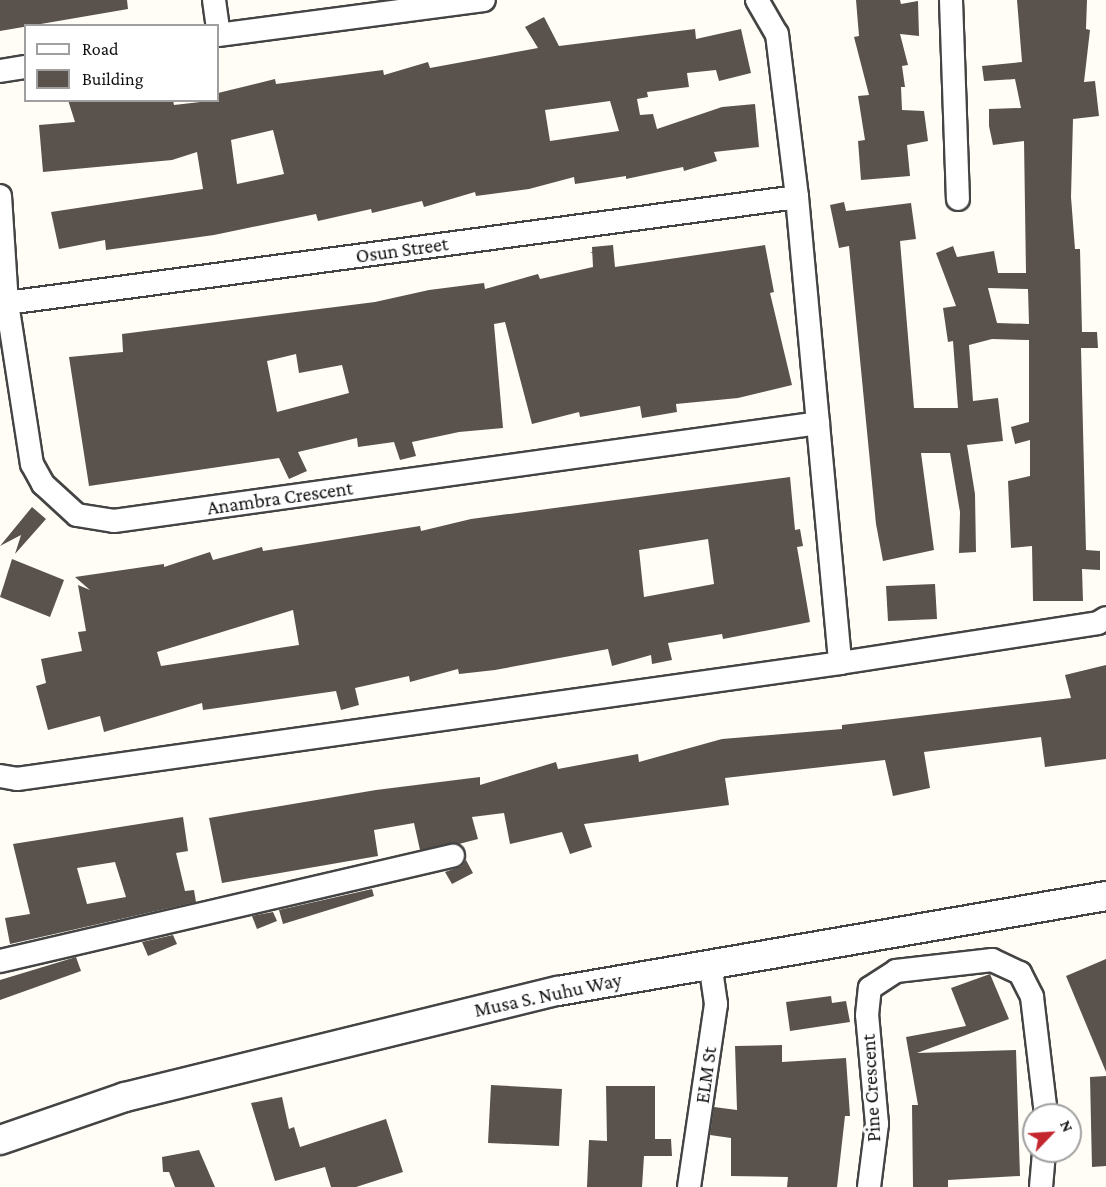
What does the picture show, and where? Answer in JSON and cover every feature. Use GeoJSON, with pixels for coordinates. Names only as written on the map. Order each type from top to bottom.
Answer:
{"type":"FeatureCollection","features":[{"type":"Feature","properties":{"kind":"street"},"geometry":{"type":"LineString","coordinates":[[214,0],[217,24]]}},
{"type":"Feature","properties":{"kind":"street"},"geometry":{"type":"LineString","coordinates":[[219,34],[484,0]]}},
{"type":"Feature","properties":{"kind":"street"},"geometry":{"type":"LineString","coordinates":[[757,0],[777,34],[797,197],[840,663]]}},
{"type":"Feature","properties":{"kind":"street"},"geometry":{"type":"LineString","coordinates":[[951,0],[958,199]]}},
{"type":"Feature","properties":{"kind":"street"},"geometry":{"type":"LineString","coordinates":[[0,71],[24,67]]}},
{"type":"Feature","properties":{"kind":"street","name":"Anambra Crescent"},"geometry":{"type":"LineString","coordinates":[[0,196],[8,303],[32,464],[43,484],[77,515],[114,521],[818,423]]}},
{"type":"Feature","properties":{"kind":"street","name":"Osun Street"},"geometry":{"type":"LineString","coordinates":[[8,303],[797,197]]}},
{"type":"Feature","properties":{"kind":"street"},"geometry":{"type":"LineString","coordinates":[[0,776],[17,779],[840,663],[1098,623],[1106,618]]}},
{"type":"Feature","properties":{"kind":"street"},"geometry":{"type":"LineString","coordinates":[[0,962],[453,856]]}},
{"type":"Feature","properties":{"kind":"street","name":"Musa S. Nuhu Way"},"geometry":{"type":"LineString","coordinates":[[0,1140],[125,1097],[368,1035],[558,991],[1106,896]]}},
{"type":"Feature","properties":{"kind":"street","name":"Pine Crescent"},"geometry":{"type":"LineString","coordinates":[[869,1187],[877,1124],[867,1015],[870,988],[896,971],[992,960],[1020,973],[1032,997],[1045,1103]]}},
{"type":"Feature","properties":{"kind":"street","name":"ELM St"},"geometry":{"type":"LineString","coordinates":[[689,1187],[716,1004],[710,963]]}},
{"type":"Feature","properties":{"kind":"street"},"geometry":{"type":"LineString","coordinates":[[1041,1187],[1043,1163]]}},
{"type":"Feature","properties":{"kind":"building"},"geometry":{"type":"Polygon","coordinates":[[[0,0],[127,0],[128,9],[41,24],[24,24],[24,27],[0,31],[0,0]]]}},
{"type":"Feature","properties":{"kind":"building"},"geometry":{"type":"Polygon","coordinates":[[[856,0],[900,0],[901,4],[918,1],[919,36],[900,34],[908,65],[902,66],[905,87],[901,87],[902,110],[924,111],[928,141],[907,145],[910,176],[861,180],[858,141],[865,140],[858,96],[869,95],[854,37],[859,36],[856,0]]]}},
{"type":"Feature","properties":{"kind":"building"},"geometry":{"type":"Polygon","coordinates":[[[1017,0],[1087,0],[1086,29],[1090,30],[1084,82],[1095,81],[1099,116],[1073,119],[1071,197],[1075,249],[1080,249],[1082,332],[1097,332],[1098,348],[1081,348],[1086,550],[1100,551],[1100,570],[1082,569],[1083,601],[1033,601],[1032,546],[1011,548],[1008,481],[1030,476],[1030,440],[1015,444],[1011,427],[1029,422],[1029,340],[992,339],[969,345],[973,401],[998,398],[1003,441],[967,445],[975,494],[976,552],[959,553],[960,512],[950,453],[921,453],[934,550],[883,561],[876,524],[849,246],[839,248],[830,205],[844,202],[846,211],[911,203],[916,239],[900,241],[914,408],[958,408],[953,341],[948,342],[943,308],[956,306],[936,253],[953,246],[957,257],[994,251],[998,273],[1026,273],[1024,141],[993,145],[989,126],[989,109],[1021,108],[1015,79],[984,81],[982,66],[1022,62],[1017,0]],[[988,288],[997,323],[1029,324],[1028,289],[988,288]]]}},
{"type":"Feature","properties":{"kind":"building"},"geometry":{"type":"Polygon","coordinates":[[[544,17],[559,46],[695,29],[696,39],[741,29],[751,73],[719,81],[716,70],[687,73],[689,87],[647,92],[648,97],[637,99],[640,115],[653,114],[657,129],[722,107],[755,104],[759,147],[714,152],[717,161],[684,171],[683,167],[626,179],[626,176],[575,184],[574,177],[529,189],[476,196],[475,192],[424,207],[422,201],[372,213],[371,209],[318,221],[316,214],[214,235],[106,250],[105,240],[59,249],[51,212],[203,189],[197,152],[172,160],[43,172],[39,125],[75,122],[69,102],[173,102],[174,105],[219,102],[219,93],[275,79],[276,84],[383,70],[384,75],[428,62],[430,68],[538,48],[525,27],[544,17]],[[610,101],[545,110],[550,141],[619,131],[610,101]],[[273,130],[231,140],[237,184],[284,174],[273,130]]]}},
{"type":"Feature","properties":{"kind":"building"},"geometry":{"type":"Polygon","coordinates":[[[613,245],[615,267],[765,245],[774,292],[770,293],[792,385],[738,398],[676,404],[677,412],[642,418],[640,406],[580,417],[579,412],[532,424],[505,322],[494,324],[503,428],[459,432],[412,442],[416,456],[400,460],[394,442],[358,447],[357,438],[298,452],[307,471],[289,479],[279,458],[89,486],[69,357],[123,352],[122,334],[375,302],[429,290],[484,283],[485,289],[538,274],[540,279],[593,267],[592,247],[613,245]],[[296,354],[267,361],[277,412],[349,393],[342,365],[299,373],[296,354]]]}},
{"type":"Feature","properties":{"kind":"building"},"geometry":{"type":"Polygon","coordinates":[[[790,477],[795,530],[800,529],[803,546],[797,547],[810,622],[723,639],[722,634],[668,643],[672,660],[652,664],[651,655],[612,666],[608,649],[495,670],[459,674],[458,669],[410,682],[409,676],[355,688],[359,705],[341,710],[336,691],[203,710],[202,703],[104,732],[100,716],[48,730],[36,686],[46,683],[41,659],[82,651],[78,632],[86,631],[78,585],[90,590],[75,577],[164,564],[164,567],[210,552],[213,560],[262,547],[263,551],[420,526],[421,531],[471,519],[790,477]],[[708,539],[639,550],[644,597],[714,584],[708,539]],[[293,610],[157,652],[161,666],[299,645],[293,610]]]}},
{"type":"Feature","properties":{"kind":"building"},"geometry":{"type":"Polygon","coordinates":[[[32,507],[46,519],[15,554],[21,535],[0,546],[32,507]]]}},
{"type":"Feature","properties":{"kind":"building"},"geometry":{"type":"Polygon","coordinates":[[[12,559],[64,580],[50,617],[0,597],[12,559]]]}},
{"type":"Feature","properties":{"kind":"building"},"geometry":{"type":"Polygon","coordinates":[[[935,584],[937,619],[888,621],[886,586],[935,584]]]}},
{"type":"Feature","properties":{"kind":"building"},"geometry":{"type":"Polygon","coordinates":[[[1106,665],[1106,759],[1045,767],[1041,737],[924,752],[930,788],[893,796],[885,760],[725,778],[729,805],[584,824],[592,847],[570,854],[562,832],[510,844],[504,813],[472,817],[478,839],[459,844],[420,850],[414,823],[374,830],[378,856],[222,883],[209,818],[376,790],[480,777],[480,785],[556,762],[558,769],[638,754],[639,762],[722,739],[842,729],[842,725],[1071,698],[1065,675],[1106,665]]]}},
{"type":"Feature","properties":{"kind":"building"},"geometry":{"type":"Polygon","coordinates":[[[183,817],[188,851],[176,853],[185,891],[194,890],[196,902],[10,944],[5,918],[30,914],[13,844],[183,817]],[[115,862],[77,868],[87,904],[126,897],[115,862]]]}},
{"type":"Feature","properties":{"kind":"building"},"geometry":{"type":"Polygon","coordinates":[[[466,860],[473,873],[452,884],[445,872],[462,866],[466,860]]]}},
{"type":"Feature","properties":{"kind":"building"},"geometry":{"type":"Polygon","coordinates":[[[372,889],[374,896],[283,924],[279,910],[372,889]]]}},
{"type":"Feature","properties":{"kind":"building"},"geometry":{"type":"Polygon","coordinates":[[[273,912],[277,921],[257,929],[252,916],[273,912]]]}},
{"type":"Feature","properties":{"kind":"building"},"geometry":{"type":"Polygon","coordinates":[[[173,935],[177,944],[148,956],[142,942],[173,935]]]}},
{"type":"Feature","properties":{"kind":"building"},"geometry":{"type":"Polygon","coordinates":[[[76,957],[81,971],[0,1000],[0,980],[76,957]]]}},
{"type":"Feature","properties":{"kind":"building"},"geometry":{"type":"Polygon","coordinates":[[[1106,959],[1106,1072],[1066,976],[1106,959]]]}},
{"type":"Feature","properties":{"kind":"building"},"geometry":{"type":"Polygon","coordinates":[[[990,974],[1009,1019],[917,1053],[1016,1050],[1020,1176],[948,1180],[948,1187],[913,1187],[912,1105],[918,1105],[906,1037],[966,1026],[951,988],[990,974]]]}},
{"type":"Feature","properties":{"kind":"building"},"geometry":{"type":"Polygon","coordinates":[[[831,996],[832,1003],[846,1001],[850,1022],[790,1031],[786,1002],[831,996]]]}},
{"type":"Feature","properties":{"kind":"building"},"geometry":{"type":"Polygon","coordinates":[[[782,1045],[782,1062],[846,1058],[850,1116],[845,1116],[837,1187],[787,1187],[788,1177],[731,1176],[731,1138],[710,1135],[714,1107],[737,1110],[735,1046],[782,1045]]]}},
{"type":"Feature","properties":{"kind":"building"},"geometry":{"type":"Polygon","coordinates":[[[1106,1076],[1106,1166],[1092,1167],[1090,1077],[1106,1076]]]}},
{"type":"Feature","properties":{"kind":"building"},"geometry":{"type":"Polygon","coordinates":[[[491,1085],[562,1089],[559,1146],[488,1143],[491,1085]]]}},
{"type":"Feature","properties":{"kind":"building"},"geometry":{"type":"Polygon","coordinates":[[[606,1086],[655,1086],[655,1139],[671,1139],[672,1156],[644,1156],[642,1187],[587,1187],[589,1140],[607,1141],[606,1086]]]}},
{"type":"Feature","properties":{"kind":"building"},"geometry":{"type":"Polygon","coordinates":[[[282,1097],[289,1129],[294,1127],[300,1147],[386,1119],[403,1172],[356,1187],[331,1187],[325,1167],[275,1181],[251,1103],[282,1097]]]}},
{"type":"Feature","properties":{"kind":"building"},"geometry":{"type":"Polygon","coordinates":[[[199,1150],[215,1187],[175,1187],[169,1172],[163,1172],[162,1157],[199,1150]]]}}]}
